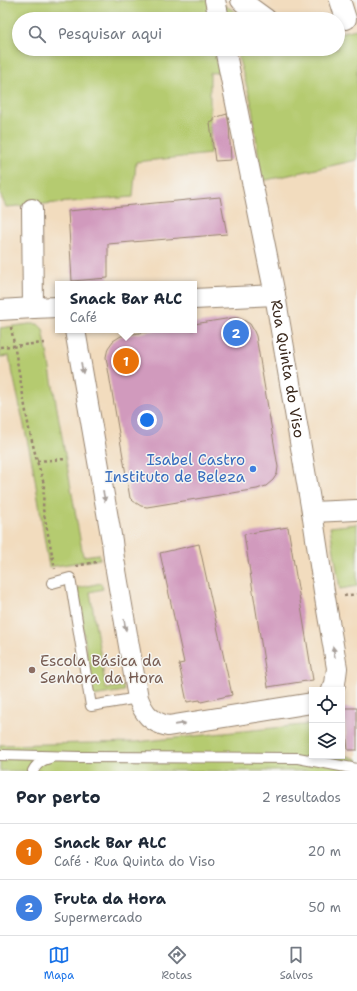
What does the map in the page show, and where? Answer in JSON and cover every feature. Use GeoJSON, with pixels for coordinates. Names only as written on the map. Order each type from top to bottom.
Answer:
{"type":"FeatureCollection","features":[{"type":"Feature","properties":{"kind":"street"},"geometry":{"type":"LineString","coordinates":[[215,0],[218,12]]}},
{"type":"Feature","properties":{"kind":"street"},"geometry":{"type":"LineString","coordinates":[[241,0],[256,12]]}},
{"type":"Feature","properties":{"kind":"street"},"geometry":{"type":"LineString","coordinates":[[340,0],[344,12]]}},
{"type":"Feature","properties":{"kind":"street","name":"Rua Quinta do Viso"},"geometry":{"type":"LineString","coordinates":[[226,56],[275,295],[312,512],[337,668],[334,687]]}},
{"type":"Feature","properties":{"kind":"street"},"geometry":{"type":"LineString","coordinates":[[32,209],[33,308]]}},
{"type":"Feature","properties":{"kind":"street"},"geometry":{"type":"LineString","coordinates":[[197,299],[275,295]]}},
{"type":"Feature","properties":{"kind":"street"},"geometry":{"type":"LineString","coordinates":[[5,318],[33,308],[55,307]]}},
{"type":"Feature","properties":{"kind":"street"},"geometry":{"type":"LineString","coordinates":[[76,333],[138,698],[141,706],[151,719],[159,724],[168,726],[309,703]]}},
{"type":"Feature","properties":{"kind":"street"},"geometry":{"type":"LineString","coordinates":[[312,512],[357,510]]}},
{"type":"Feature","properties":{"kind":"lane"},"geometry":{"type":"LineString","coordinates":[[52,583],[70,578],[91,706],[138,698]]}},
{"type":"Feature","properties":{"kind":"lane"},"geometry":{"type":"LineString","coordinates":[[0,755],[298,758],[357,770]]}},
{"type":"Feature","properties":{"kind":"lane"},"geometry":{"type":"LineString","coordinates":[[33,771],[37,764],[56,756]]}},
{"type":"Feature","properties":{"kind":"path"},"geometry":{"type":"LineString","coordinates":[[5,318],[14,345],[29,429],[44,484],[43,509],[55,570]]}},
{"type":"Feature","properties":{"kind":"path"},"geometry":{"type":"LineString","coordinates":[[0,347],[46,343]]}},
{"type":"Feature","properties":{"kind":"path"},"geometry":{"type":"LineString","coordinates":[[37,461],[66,459]]}},
{"type":"Feature","properties":{"kind":"green space"},"geometry":{"type":"Polygon","coordinates":[[[0,0],[208,0],[211,12],[12,12],[12,56],[221,56],[224,72],[210,73],[210,154],[136,162],[133,197],[6,207],[0,194],[0,0]]]}},
{"type":"Feature","properties":{"kind":"green space"},"geometry":{"type":"Polygon","coordinates":[[[224,5],[236,12],[226,12],[224,5]]]}},
{"type":"Feature","properties":{"kind":"green space"},"geometry":{"type":"Polygon","coordinates":[[[357,29],[357,160],[262,181],[251,101],[238,56],[345,56],[345,32],[357,29]]]}},
{"type":"Feature","properties":{"kind":"green space"},"geometry":{"type":"Polygon","coordinates":[[[38,324],[43,329],[83,556],[99,554],[100,559],[49,567],[33,467],[9,356],[0,357],[0,328],[38,324]]]}},
{"type":"Feature","properties":{"kind":"green space"},"geometry":{"type":"Polygon","coordinates":[[[357,524],[357,586],[340,589],[330,527],[357,524]]]}},
{"type":"Feature","properties":{"kind":"green space"},"geometry":{"type":"Polygon","coordinates":[[[101,583],[103,589],[90,592],[106,689],[123,686],[124,691],[93,696],[77,588],[101,583]]]}},
{"type":"Feature","properties":{"kind":"green space"},"geometry":{"type":"Polygon","coordinates":[[[309,724],[309,759],[345,759],[345,755],[357,759],[357,771],[0,771],[0,745],[136,742],[309,724]]]}},
{"type":"Feature","properties":{"kind":"building"},"geometry":{"type":"Polygon","coordinates":[[[227,114],[231,160],[215,161],[210,123],[214,121],[214,118],[227,114]]]}},
{"type":"Feature","properties":{"kind":"building"},"geometry":{"type":"Polygon","coordinates":[[[220,197],[227,234],[108,244],[108,278],[72,281],[68,211],[220,197]]]}},
{"type":"Feature","properties":{"kind":"building"},"geometry":{"type":"Polygon","coordinates":[[[238,318],[250,324],[253,329],[256,336],[278,467],[277,474],[266,486],[257,489],[147,507],[141,506],[130,498],[106,357],[108,348],[113,341],[121,336],[139,333],[197,333],[197,324],[238,318]]]}},
{"type":"Feature","properties":{"kind":"building"},"geometry":{"type":"Polygon","coordinates":[[[288,527],[313,680],[268,687],[244,534],[288,527]]]}},
{"type":"Feature","properties":{"kind":"building"},"geometry":{"type":"Polygon","coordinates":[[[199,544],[232,695],[201,702],[200,700],[187,702],[179,664],[184,663],[160,553],[199,544]]]}},
{"type":"Feature","properties":{"kind":"building"},"geometry":{"type":"Polygon","coordinates":[[[345,708],[357,708],[357,750],[348,750],[345,708]]]}},
{"type":"Feature","properties":{"kind":"place","name":"Fruta da Hora"},"geometry":{"type":"Point","coordinates":[236,333]}},
{"type":"Feature","properties":{"kind":"place","name":"Snack Bar ALC"},"geometry":{"type":"Point","coordinates":[126,361]}},
{"type":"Feature","properties":{"kind":"place","name":"Isabel Castro Instituto de Beleza"},"geometry":{"type":"Point","coordinates":[253,469]}},
{"type":"Feature","properties":{"kind":"place","name":"Escola Básica da Senhora da Hora"},"geometry":{"type":"Point","coordinates":[32,670]}}]}
